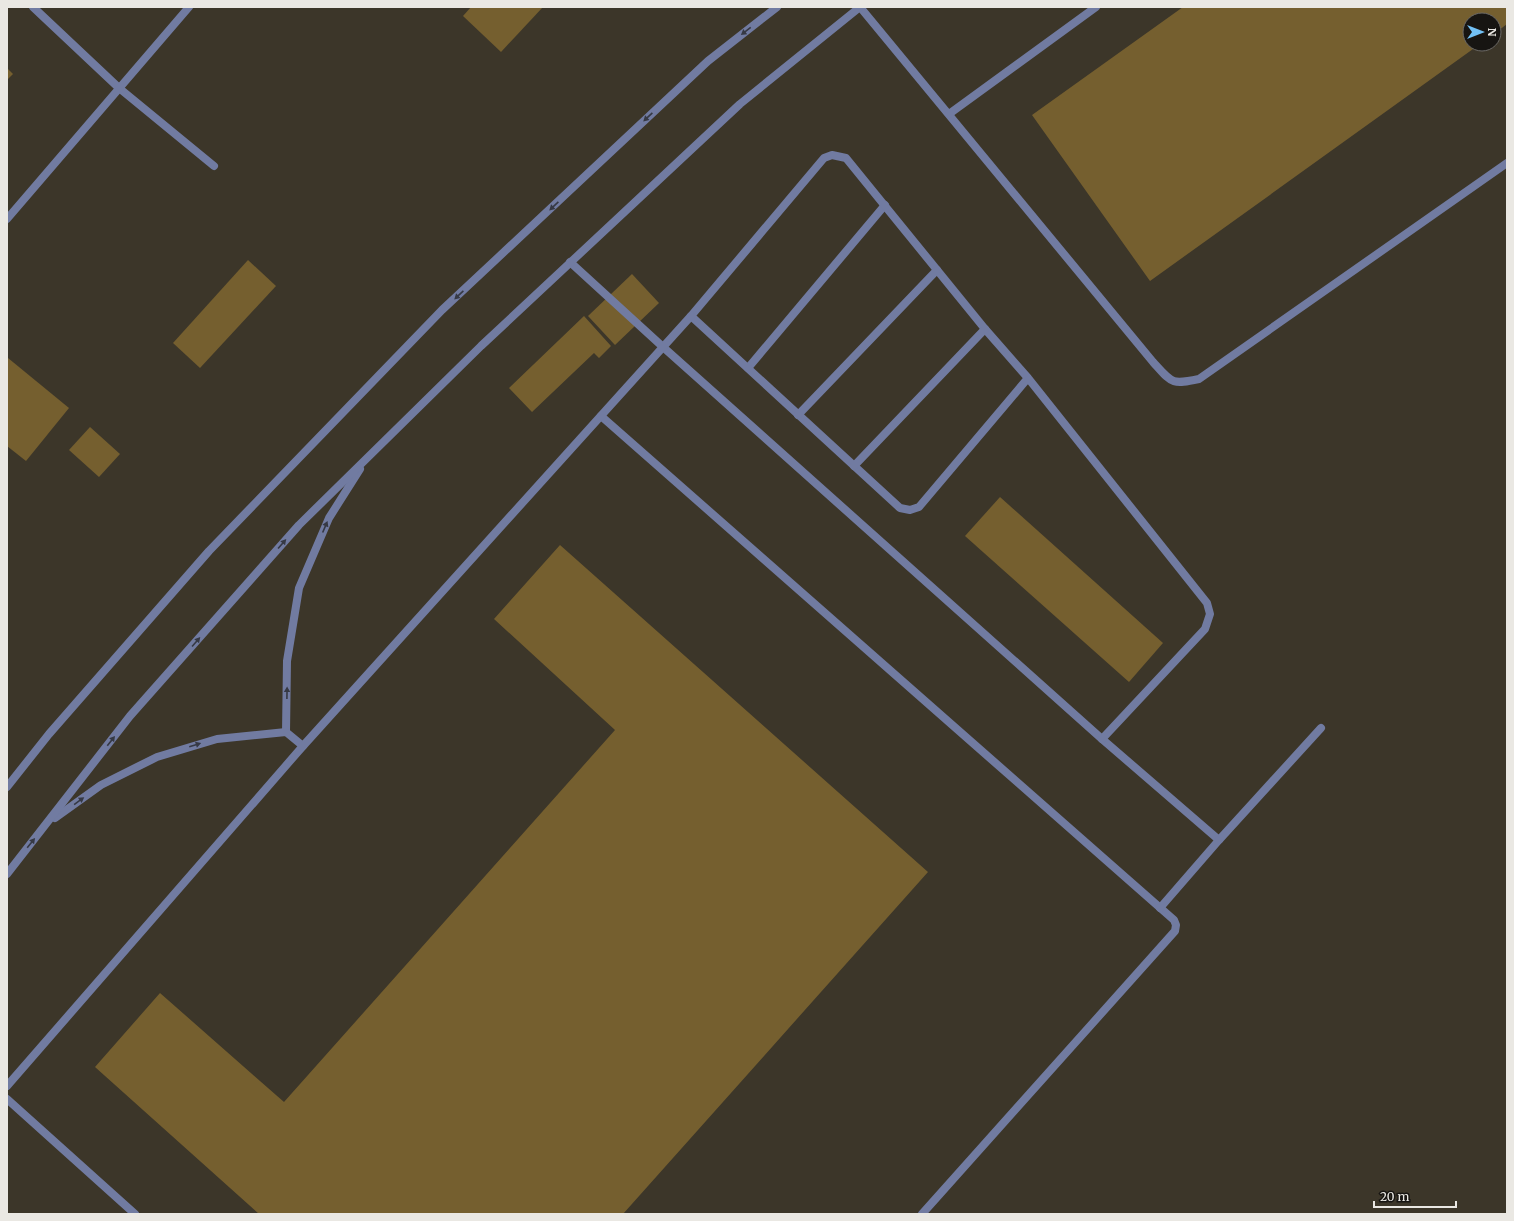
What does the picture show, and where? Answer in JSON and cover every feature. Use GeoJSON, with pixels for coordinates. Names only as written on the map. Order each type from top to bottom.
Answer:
{"type":"FeatureCollection","features":[{"type":"Feature","properties":{"kind":"lane"},"geometry":{"type":"LineString","coordinates":[[33,7],[119,88],[214,166]]}},
{"type":"Feature","properties":{"kind":"lane"},"geometry":{"type":"LineString","coordinates":[[7,219],[189,7]]}},
{"type":"Feature","properties":{"kind":"lane"},"geometry":{"type":"LineString","coordinates":[[7,787],[49,734],[209,551],[442,310],[708,61],[777,7]]}},
{"type":"Feature","properties":{"kind":"lane"},"geometry":{"type":"LineString","coordinates":[[7,874],[130,716],[298,525],[570,262],[740,104],[860,7],[1153,362],[1169,380],[1180,383],[1199,379],[1507,163]]}},
{"type":"Feature","properties":{"kind":"lane"},"geometry":{"type":"LineString","coordinates":[[949,114],[1096,7]]}},
{"type":"Feature","properties":{"kind":"lane"},"geometry":{"type":"LineString","coordinates":[[8,1082],[303,746],[691,316],[824,158],[832,155],[846,158],[985,329],[1028,378],[1207,603],[1210,614],[1205,629],[1102,739]]}},
{"type":"Feature","properties":{"kind":"lane"},"geometry":{"type":"LineString","coordinates":[[748,368],[885,205]]}},
{"type":"Feature","properties":{"kind":"lane"},"geometry":{"type":"LineString","coordinates":[[570,262],[662,347],[1102,739],[1219,840]]}},
{"type":"Feature","properties":{"kind":"lane"},"geometry":{"type":"LineString","coordinates":[[798,415],[937,270]]}},
{"type":"Feature","properties":{"kind":"lane"},"geometry":{"type":"LineString","coordinates":[[691,316],[900,508],[910,510],[919,507],[1028,378]]}},
{"type":"Feature","properties":{"kind":"lane"},"geometry":{"type":"LineString","coordinates":[[854,466],[985,329]]}},
{"type":"Feature","properties":{"kind":"lane"},"geometry":{"type":"LineString","coordinates":[[601,416],[1174,920],[1176,931],[922,1214]]}},
{"type":"Feature","properties":{"kind":"lane"},"geometry":{"type":"LineString","coordinates":[[286,732],[287,661],[298,588],[329,518],[369,455]]}},
{"type":"Feature","properties":{"kind":"lane"},"geometry":{"type":"LineString","coordinates":[[1160,908],[1219,840],[1321,728]]}},
{"type":"Feature","properties":{"kind":"lane"},"geometry":{"type":"LineString","coordinates":[[47,824],[101,785],[157,757],[217,739],[286,732],[303,746]]}},
{"type":"Feature","properties":{"kind":"lane"},"geometry":{"type":"LineString","coordinates":[[7,1099],[136,1214]]}},
{"type":"Feature","properties":{"kind":"shaded area"},"geometry":{"type":"Polygon","coordinates":[[[7,7],[1507,7],[1507,1214],[7,1214],[7,7]]]}},
{"type":"Feature","properties":{"kind":"building"},"geometry":{"type":"Polygon","coordinates":[[[471,7],[543,7],[501,52],[463,16],[471,7]]]}},
{"type":"Feature","properties":{"kind":"building"},"geometry":{"type":"Polygon","coordinates":[[[1183,7],[1507,7],[1507,24],[1502,28],[1502,12],[1462,12],[1462,52],[1469,52],[1150,281],[1032,115],[1183,7]]]}},
{"type":"Feature","properties":{"kind":"building"},"geometry":{"type":"Polygon","coordinates":[[[7,68],[13,74],[7,80],[7,68]]]}},
{"type":"Feature","properties":{"kind":"building"},"geometry":{"type":"Polygon","coordinates":[[[248,260],[276,286],[200,368],[173,343],[248,260]]]}},
{"type":"Feature","properties":{"kind":"building"},"geometry":{"type":"Polygon","coordinates":[[[632,274],[659,303],[615,345],[588,316],[632,274]]]}},
{"type":"Feature","properties":{"kind":"building"},"geometry":{"type":"Polygon","coordinates":[[[584,316],[611,346],[599,358],[594,353],[532,412],[509,388],[584,316]]]}},
{"type":"Feature","properties":{"kind":"building"},"geometry":{"type":"Polygon","coordinates":[[[8,358],[69,408],[26,461],[7,446],[8,358]]]}},
{"type":"Feature","properties":{"kind":"building"},"geometry":{"type":"Polygon","coordinates":[[[90,427],[120,454],[99,477],[69,450],[90,427]]]}},
{"type":"Feature","properties":{"kind":"building"},"geometry":{"type":"Polygon","coordinates":[[[1000,497],[1163,643],[1129,682],[965,536],[1000,497]]]}},
{"type":"Feature","properties":{"kind":"building"},"geometry":{"type":"Polygon","coordinates":[[[560,545],[928,872],[623,1214],[259,1214],[95,1067],[160,993],[284,1102],[615,730],[494,619],[560,545]]]}}]}
